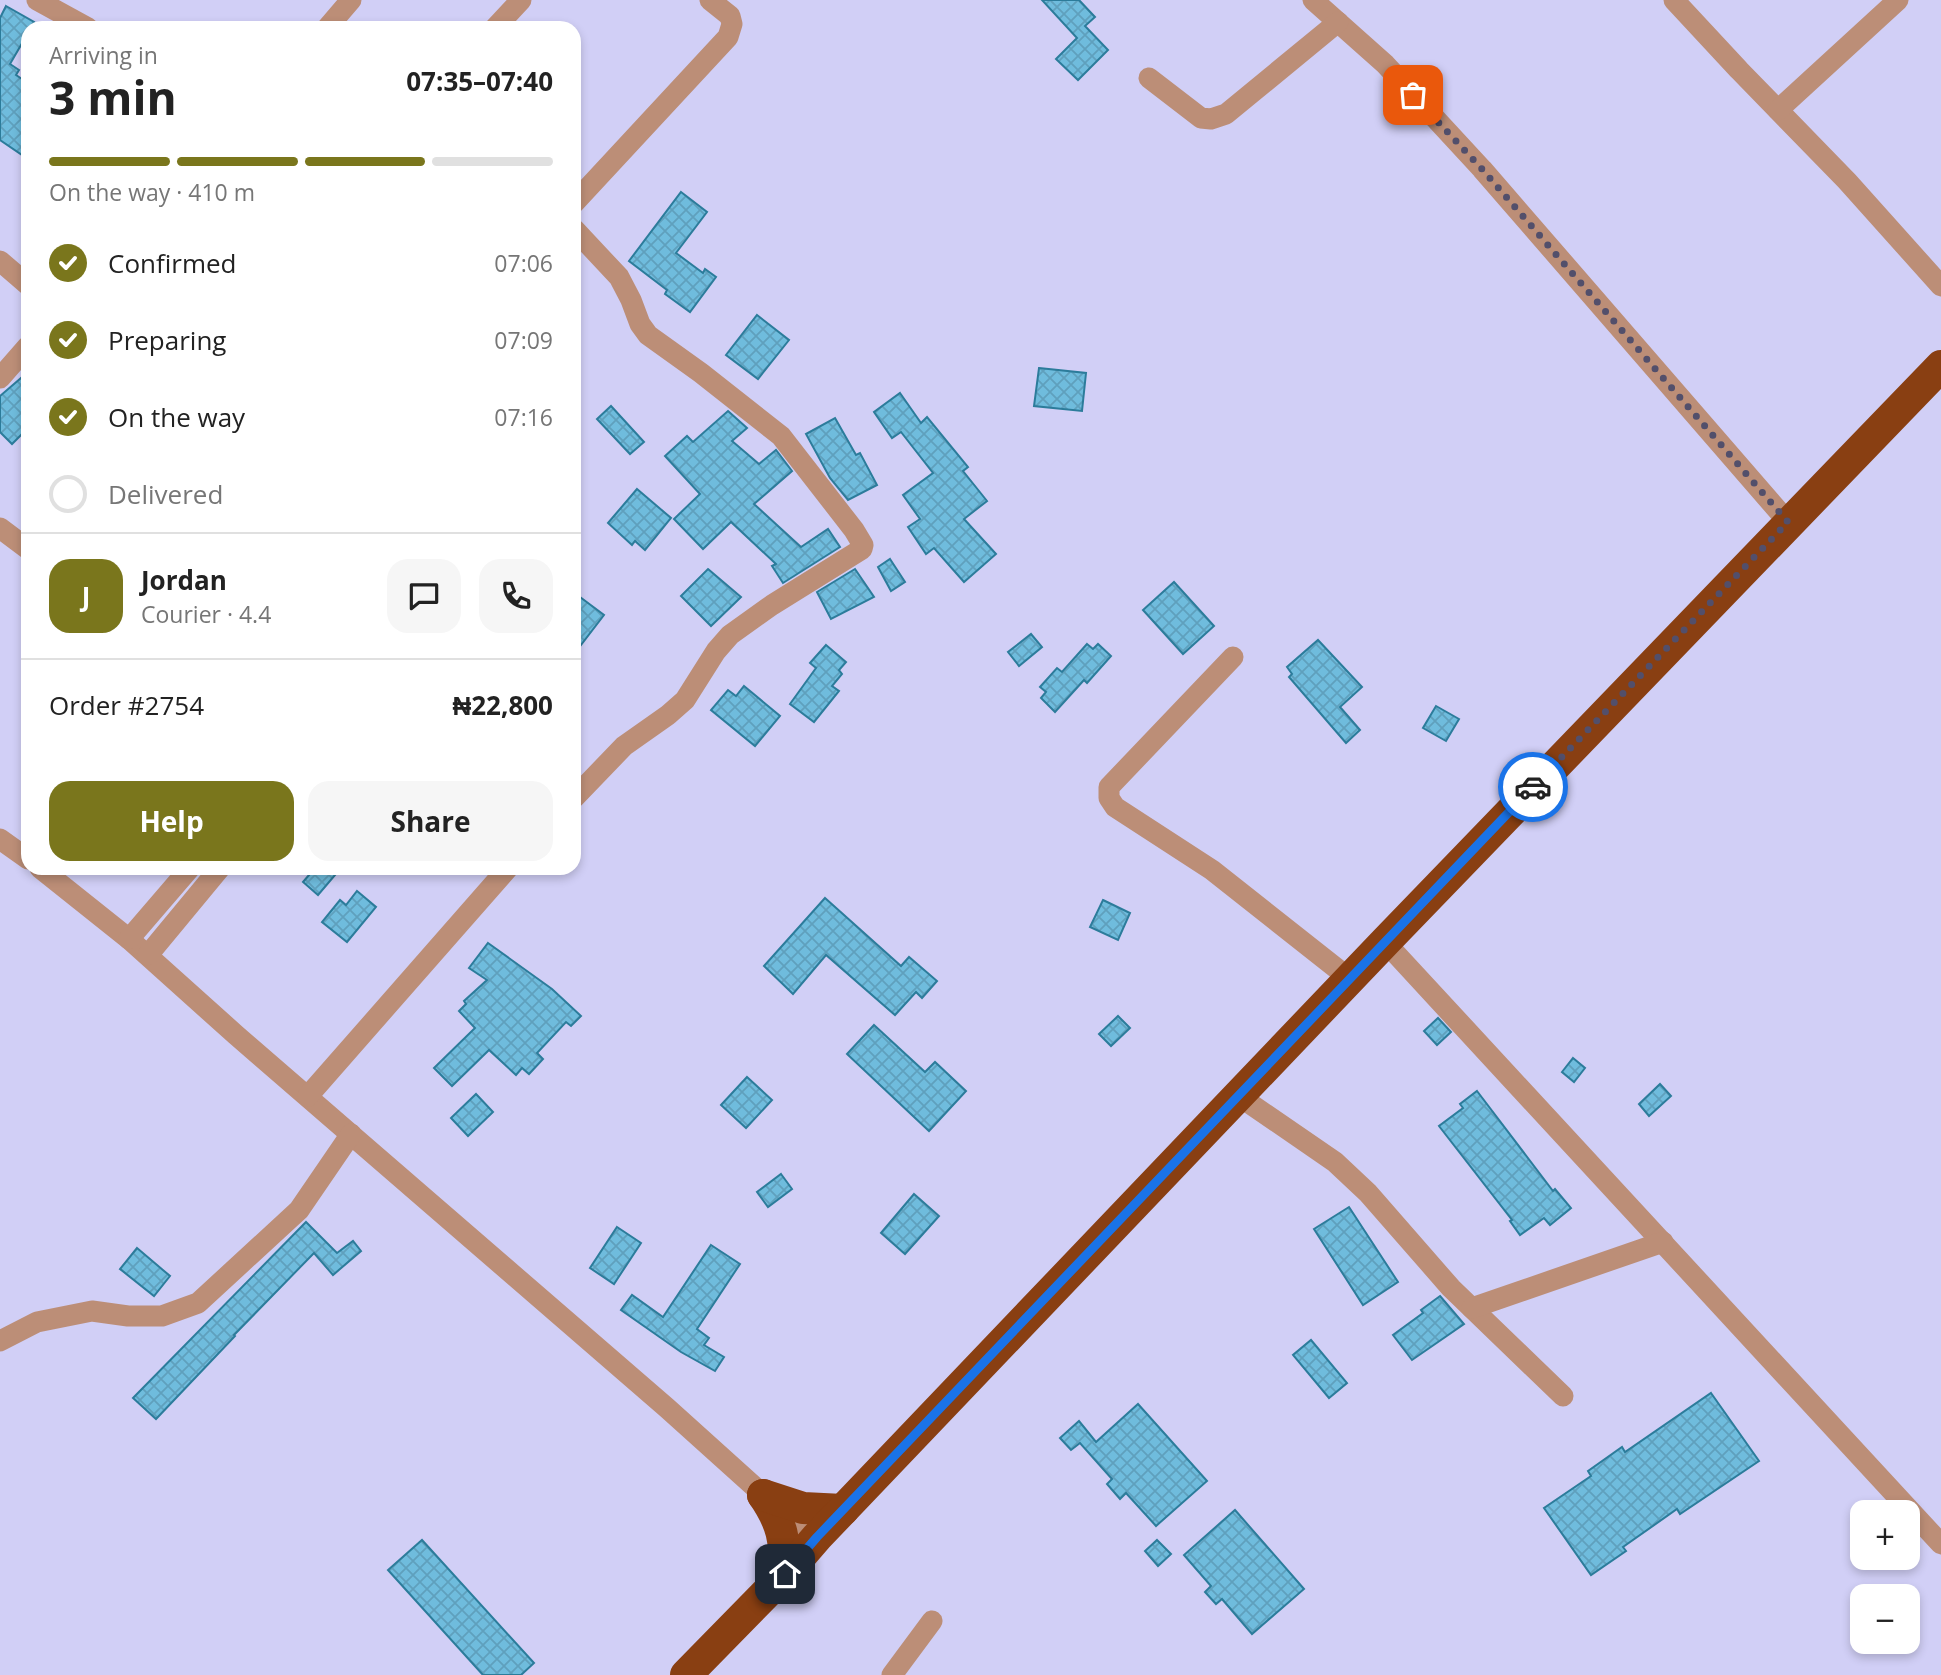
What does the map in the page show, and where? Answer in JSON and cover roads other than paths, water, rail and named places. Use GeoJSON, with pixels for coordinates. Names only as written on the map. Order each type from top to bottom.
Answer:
{"type":"FeatureCollection","features":[{"type":"Feature","properties":{"kind":"highway"},"geometry":{"type":"LineString","coordinates":[[686,1675],[1385,942],[1941,366]]}},
{"type":"Feature","properties":{"kind":"highway"},"geometry":{"type":"LineString","coordinates":[[763,1495],[803,1508],[843,1510]]}},
{"type":"Feature","properties":{"kind":"highway"},"geometry":{"type":"LineString","coordinates":[[763,1495],[782,1528],[785,1574]]}},
{"type":"Feature","properties":{"kind":"street"},"geometry":{"type":"LineString","coordinates":[[37,0],[75,21]]}},
{"type":"Feature","properties":{"kind":"street"},"geometry":{"type":"LineString","coordinates":[[333,21],[351,0]]}},
{"type":"Feature","properties":{"kind":"street"},"geometry":{"type":"LineString","coordinates":[[502,21],[521,0]]}},
{"type":"Feature","properties":{"kind":"street"},"geometry":{"type":"LineString","coordinates":[[581,195],[728,37],[732,24],[730,16],[710,0]]}},
{"type":"Feature","properties":{"kind":"street"},"geometry":{"type":"LineString","coordinates":[[1313,0],[1385,64],[1482,169],[1788,522]]}},
{"type":"Feature","properties":{"kind":"street"},"geometry":{"type":"LineString","coordinates":[[1675,0],[1847,181],[1941,286]]}},
{"type":"Feature","properties":{"kind":"street"},"geometry":{"type":"LineString","coordinates":[[1778,110],[1898,0]]}},
{"type":"Feature","properties":{"kind":"street"},"geometry":{"type":"LineString","coordinates":[[1149,78],[1201,118],[1211,119],[1226,114],[1338,22]]}},
{"type":"Feature","properties":{"kind":"street"},"geometry":{"type":"LineString","coordinates":[[581,236],[619,277],[632,300],[640,324],[648,335],[781,436],[863,545],[862,550],[772,605],[730,635],[716,651],[685,699],[668,715],[624,746],[581,791]]}},
{"type":"Feature","properties":{"kind":"street"},"geometry":{"type":"LineString","coordinates":[[0,261],[21,279]]}},
{"type":"Feature","properties":{"kind":"street"},"geometry":{"type":"LineString","coordinates":[[0,378],[21,354]]}},
{"type":"Feature","properties":{"kind":"street"},"geometry":{"type":"LineString","coordinates":[[0,528],[21,544]]}},
{"type":"Feature","properties":{"kind":"street"},"geometry":{"type":"LineString","coordinates":[[1233,657],[1108,787],[1109,798],[1115,807],[1212,870],[1350,979]]}},
{"type":"Feature","properties":{"kind":"street"},"geometry":{"type":"LineString","coordinates":[[0,839],[21,849]]}},
{"type":"Feature","properties":{"kind":"street"},"geometry":{"type":"LineString","coordinates":[[49,875],[148,955],[763,1495],[817,1537]]}},
{"type":"Feature","properties":{"kind":"street"},"geometry":{"type":"LineString","coordinates":[[129,939],[184,875]]}},
{"type":"Feature","properties":{"kind":"street"},"geometry":{"type":"LineString","coordinates":[[148,955],[214,875]]}},
{"type":"Feature","properties":{"kind":"street"},"geometry":{"type":"LineString","coordinates":[[308,1096],[502,875]]}},
{"type":"Feature","properties":{"kind":"street"},"geometry":{"type":"LineString","coordinates":[[1385,942],[1941,1544]]}},
{"type":"Feature","properties":{"kind":"street"},"geometry":{"type":"LineString","coordinates":[[1239,1096],[1335,1162],[1368,1193],[1451,1288],[1563,1396]]}},
{"type":"Feature","properties":{"kind":"street"},"geometry":{"type":"LineString","coordinates":[[1,1339],[37,1322],[92,1311],[128,1316],[162,1316],[198,1303],[299,1210],[351,1134]]}},
{"type":"Feature","properties":{"kind":"street"},"geometry":{"type":"LineString","coordinates":[[1472,1308],[1663,1242]]}},
{"type":"Feature","properties":{"kind":"street"},"geometry":{"type":"LineString","coordinates":[[892,1675],[932,1621]]}}]}
